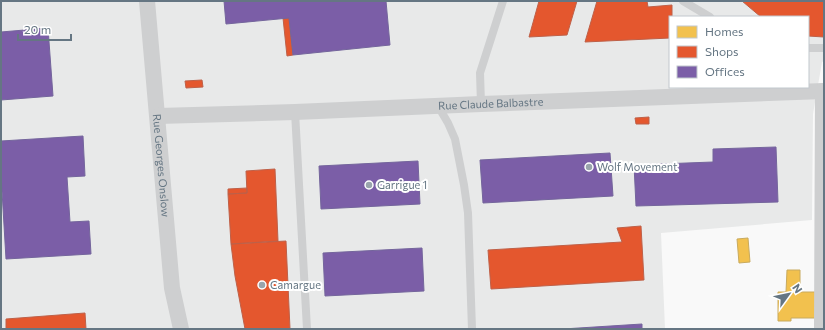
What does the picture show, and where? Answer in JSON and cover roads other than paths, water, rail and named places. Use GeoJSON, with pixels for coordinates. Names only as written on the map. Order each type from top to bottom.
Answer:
{"type":"FeatureCollection","features":[{"type":"Feature","properties":{"kind":"street","name":"Rue Georges Onslow"},"geometry":{"type":"LineString","coordinates":[[147,1],[172,288],[181,329]]}},
{"type":"Feature","properties":{"kind":"street","name":"Rue Claude Balbastre"},"geometry":{"type":"LineString","coordinates":[[158,116],[438,106],[732,91],[824,91]]}},
{"type":"Feature","properties":{"kind":"street"},"geometry":{"type":"LineString","coordinates":[[822,329],[824,91]]}},
{"type":"Feature","properties":{"kind":"lane"},"geometry":{"type":"LineString","coordinates":[[481,104],[480,73],[503,1]]}},
{"type":"Feature","properties":{"kind":"lane"},"geometry":{"type":"LineString","coordinates":[[683,1],[708,16]]}},
{"type":"Feature","properties":{"kind":"lane"},"geometry":{"type":"LineString","coordinates":[[809,48],[824,48]]}},
{"type":"Feature","properties":{"kind":"lane"},"geometry":{"type":"LineString","coordinates":[[438,106],[455,139],[464,185],[468,213],[472,329]]}},
{"type":"Feature","properties":{"kind":"lane"},"geometry":{"type":"LineString","coordinates":[[295,112],[307,329]]}},
{"type":"Feature","properties":{"kind":"place","name":"Wolf Movement"},"geometry":{"type":"Point","coordinates":[589,167]}},
{"type":"Feature","properties":{"kind":"place","name":"Garrigue 1"},"geometry":{"type":"Point","coordinates":[369,185]}},
{"type":"Feature","properties":{"kind":"place","name":"Camargue"},"geometry":{"type":"Point","coordinates":[262,285]}}]}
